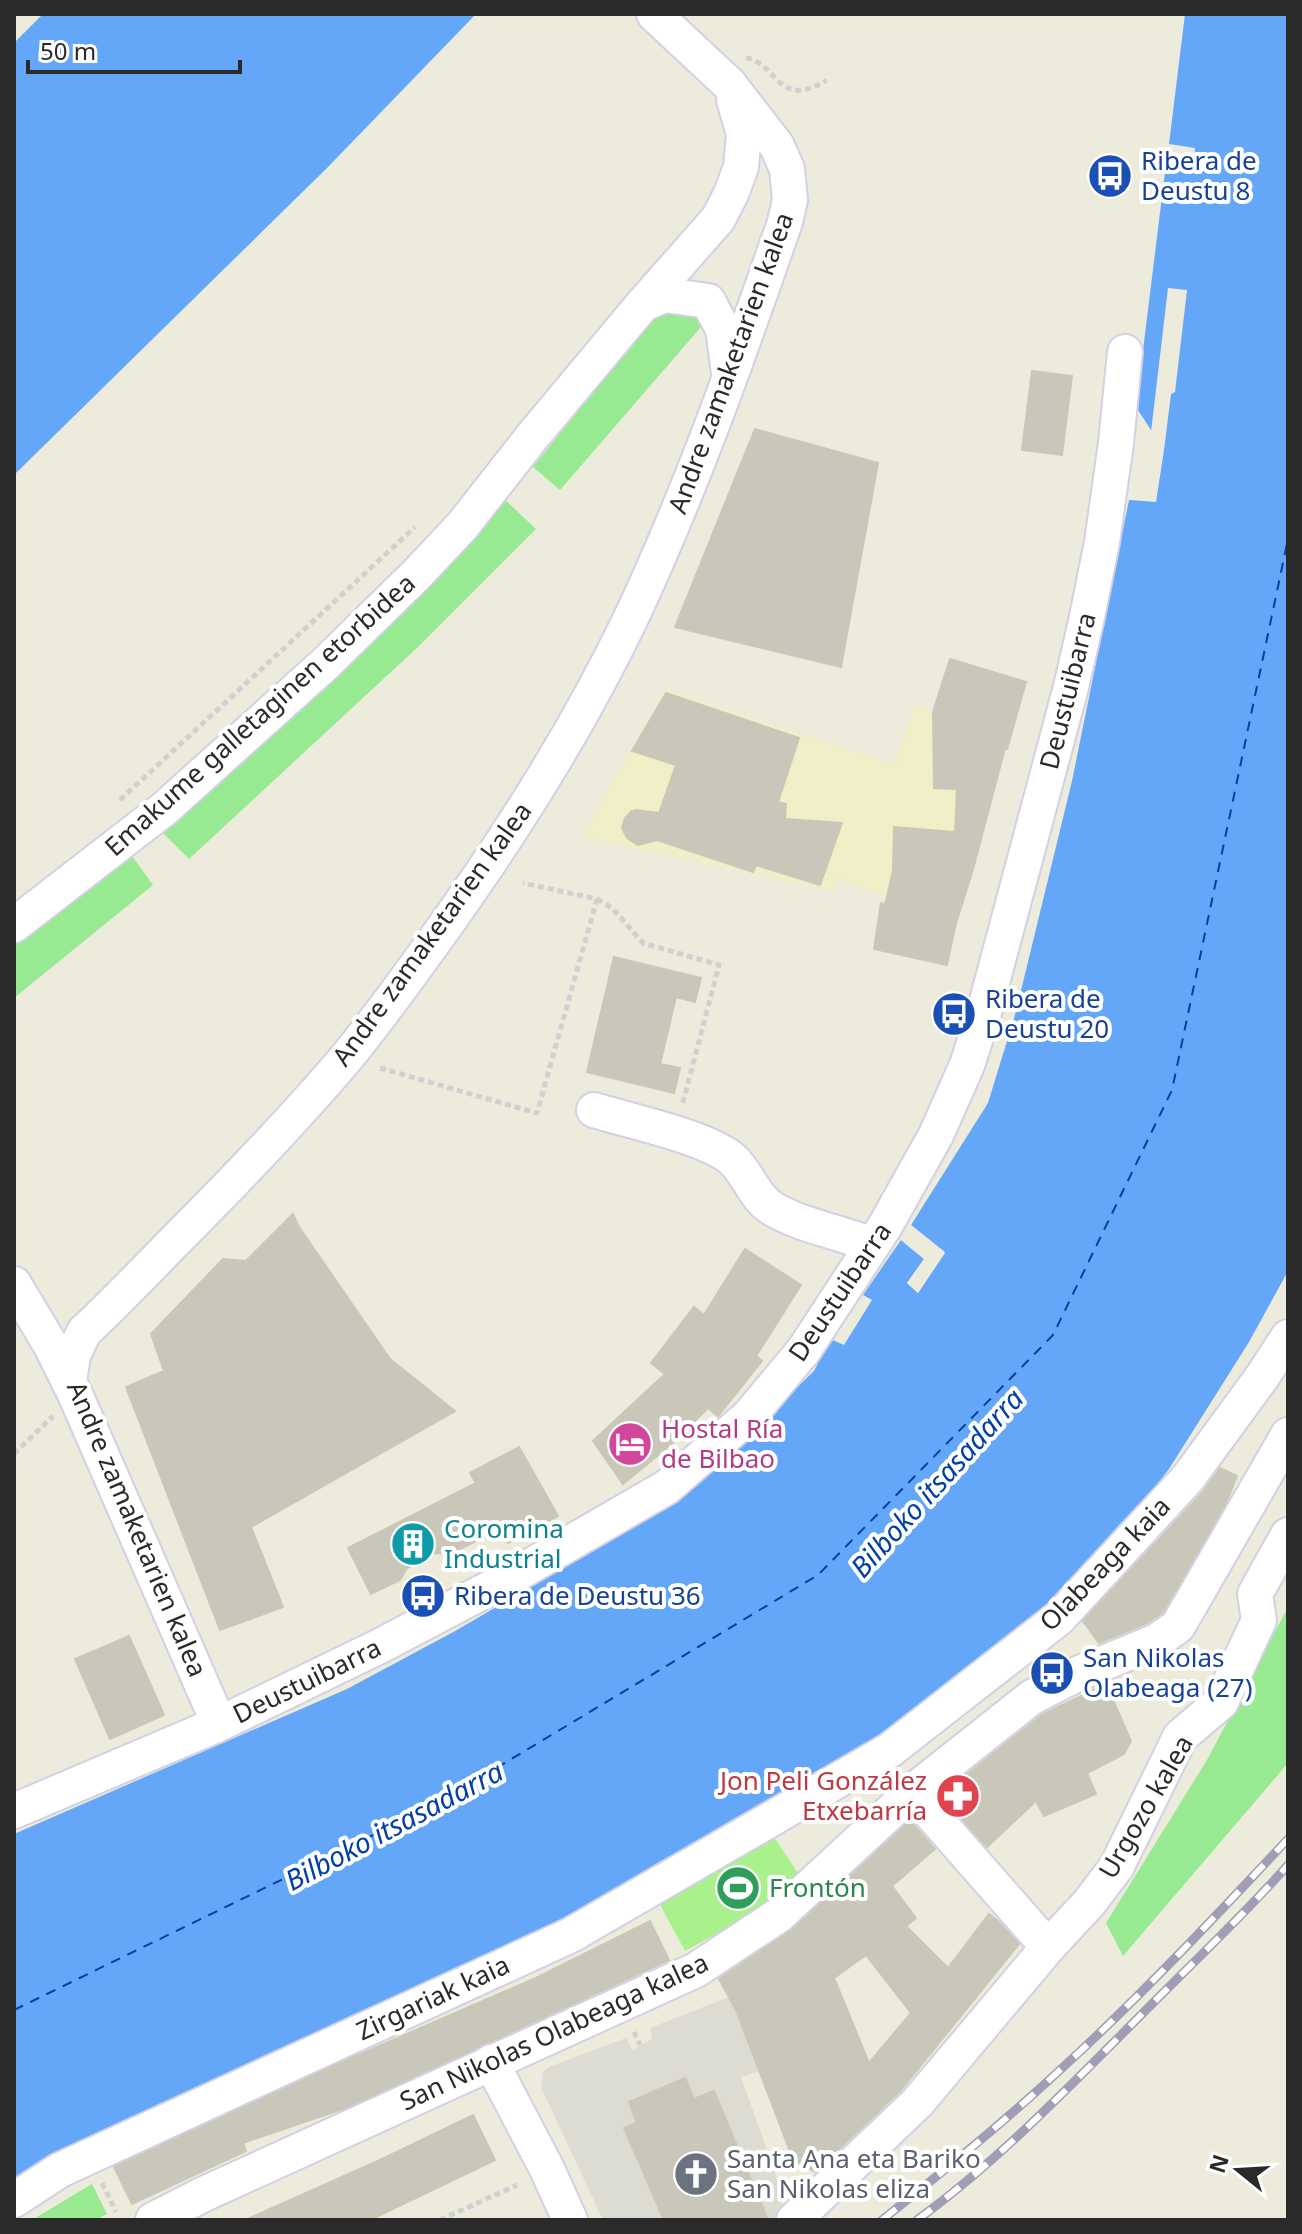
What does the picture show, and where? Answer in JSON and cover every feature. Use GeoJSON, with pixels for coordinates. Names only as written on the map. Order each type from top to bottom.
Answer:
{"type":"FeatureCollection","features":[{"type":"Feature","properties":{"kind":"street","name":"Andre zamaketarien kalea"},"geometry":{"type":"LineString","coordinates":[[219,1724],[72,1388],[73,1355],[84,1332],[219,1198],[347,1057],[464,900],[527,805],[580,714],[629,621],[683,499],[730,382],[790,200],[787,169],[777,146],[726,82],[654,14]]}},
{"type":"Feature","properties":{"kind":"street","name":"Emakume galletaginen etorbidea"},"geometry":{"type":"LineString","coordinates":[[14,925],[164,809],[325,664],[463,525],[532,437],[718,219],[741,167],[744,134],[726,82]]}},
{"type":"Feature","properties":{"kind":"street"},"geometry":{"type":"LineString","coordinates":[[643,304],[665,295],[708,301],[723,329],[730,382]]}},
{"type":"Feature","properties":{"kind":"street","name":"Deustuibarra"},"geometry":{"type":"LineString","coordinates":[[14,1811],[219,1724],[407,1632],[513,1576],[667,1487],[749,1416],[804,1350],[885,1226],[936,1135],[967,1065],[995,974],[1087,617],[1106,516],[1125,352]]}},
{"type":"Feature","properties":{"kind":"street"},"geometry":{"type":"LineString","coordinates":[[594,1110],[712,1147],[732,1159],[770,1208],[790,1219],[872,1245]]}},
{"type":"Feature","properties":{"kind":"street"},"geometry":{"type":"LineString","coordinates":[[16,1288],[58,1324],[84,1332]]}},
{"type":"Feature","properties":{"kind":"street"},"geometry":{"type":"LineString","coordinates":[[16,1288],[72,1388]]}},
{"type":"Feature","properties":{"kind":"street","name":"Olabeaga kaia"},"geometry":{"type":"LineString","coordinates":[[842,1779],[890,1750],[1059,1618],[1188,1478],[1288,1337]]}},
{"type":"Feature","properties":{"kind":"street","name":"San Nikolas Olabeaga kalea"},"geometry":{"type":"LineString","coordinates":[[153,2220],[704,1964],[779,1915],[912,1792],[1032,1697],[1075,1675],[1157,1641],[1178,1626],[1288,1435]]}},
{"type":"Feature","properties":{"kind":"street","name":"Urgozo kalea"},"geometry":{"type":"LineString","coordinates":[[794,2220],[917,2103],[1089,1903],[1117,1866],[1180,1737],[1221,1702],[1259,1620],[1255,1594],[1288,1535]]}},
{"type":"Feature","properties":{"kind":"street","name":"Zirgariak kaia"},"geometry":{"type":"LineString","coordinates":[[14,2200],[60,2170],[571,1935],[842,1779]]}},
{"type":"Feature","properties":{"kind":"street"},"geometry":{"type":"LineString","coordinates":[[912,1792],[1048,1947]]}},
{"type":"Feature","properties":{"kind":"street"},"geometry":{"type":"LineString","coordinates":[[491,2062],[570,2220]]}},
{"type":"Feature","properties":{"kind":"path"},"geometry":{"type":"LineString","coordinates":[[726,82],[743,58],[750,58],[781,86],[807,89],[827,80]]}},
{"type":"Feature","properties":{"kind":"path"},"geometry":{"type":"LineString","coordinates":[[114,806],[424,518]]}},
{"type":"Feature","properties":{"kind":"path"},"geometry":{"type":"LineString","coordinates":[[523,883],[597,899],[612,908],[643,943],[719,965],[675,1134]]}},
{"type":"Feature","properties":{"kind":"path"},"geometry":{"type":"LineString","coordinates":[[380,1068],[537,1113],[597,899]]}},
{"type":"Feature","properties":{"kind":"path"},"geometry":{"type":"LineString","coordinates":[[14,1454],[72,1388]]}},
{"type":"Feature","properties":{"kind":"path"},"geometry":{"type":"LineString","coordinates":[[633,2027],[640,2045]]}},
{"type":"Feature","properties":{"kind":"path"},"geometry":{"type":"LineString","coordinates":[[440,2220],[517,2185]]}},
{"type":"Feature","properties":{"kind":"shaded area"},"geometry":{"type":"Polygon","coordinates":[[[665,689],[895,765],[915,704],[933,712],[934,788],[994,790],[982,835],[894,827],[893,871],[887,897],[839,879],[837,892],[582,837],[665,689]]]}},
{"type":"Feature","properties":{"kind":"shaded area"},"geometry":{"type":"Polygon","coordinates":[[[729,1997],[759,2071],[741,2077],[782,2192],[782,2212],[775,2220],[768,2220],[714,2092],[694,2099],[685,2078],[629,2102],[637,2123],[624,2128],[664,2220],[603,2220],[541,2087],[543,2072],[626,2038],[632,2050],[652,2039],[650,2028],[729,1997]]]}},
{"type":"Feature","properties":{"kind":"green space"},"geometry":{"type":"Polygon","coordinates":[[[673,303],[707,320],[560,490],[533,467],[654,317],[673,303]]]}},
{"type":"Feature","properties":{"kind":"green space"},"geometry":{"type":"Polygon","coordinates":[[[502,497],[536,529],[419,646],[189,859],[160,830],[502,497]]]}},
{"type":"Feature","properties":{"kind":"green space"},"geometry":{"type":"Polygon","coordinates":[[[132,856],[153,885],[14,998],[14,943],[132,856]]]}},
{"type":"Feature","properties":{"kind":"green space"},"geometry":{"type":"Polygon","coordinates":[[[1288,1607],[1288,1763],[1123,1956],[1106,1923],[1207,1760],[1288,1607]]]}},
{"type":"Feature","properties":{"kind":"green space","name":"Frontón"},"geometry":{"type":"Polygon","coordinates":[[[774,1837],[800,1876],[781,1899],[685,1951],[659,1903],[774,1837]]]}},
{"type":"Feature","properties":{"kind":"green space"},"geometry":{"type":"Polygon","coordinates":[[[92,2184],[107,2214],[95,2220],[32,2220],[92,2184]]]}},
{"type":"Feature","properties":{"kind":"water"},"geometry":{"type":"Polygon","coordinates":[[[43,14],[476,14],[327,168],[14,475],[14,43],[43,14]]]}},
{"type":"Feature","properties":{"kind":"water","name":"Bilboko itsasadarra"},"geometry":{"type":"Polygon","coordinates":[[[1185,14],[1288,14],[1288,1271],[1249,1342],[1169,1469],[1142,1504],[1056,1598],[882,1742],[553,1933],[14,2180],[14,1834],[347,1689],[457,1630],[635,1526],[715,1467],[814,1371],[830,1339],[844,1345],[872,1300],[863,1295],[901,1240],[924,1259],[907,1283],[918,1293],[945,1253],[911,1225],[988,1103],[1015,1015],[1072,781],[1129,500],[1156,502],[1164,450],[1136,407],[1166,164],[1194,165],[1195,148],[1169,144],[1185,14]]]}},
{"type":"Feature","properties":{"kind":"pier"},"geometry":{"type":"Polygon","coordinates":[[[1168,288],[1187,290],[1175,392],[1171,394],[1164,450],[1151,432],[1168,288]]]}},
{"type":"Feature","properties":{"kind":"pier"},"geometry":{"type":"Polygon","coordinates":[[[911,1225],[945,1252],[918,1293],[907,1283],[924,1259],[901,1240],[903,1236],[928,1257],[912,1283],[917,1287],[940,1253],[909,1228],[911,1225]]]}},
{"type":"Feature","properties":{"kind":"building"},"geometry":{"type":"Polygon","coordinates":[[[1032,371],[1072,376],[1062,455],[1022,450],[1032,371]]]}},
{"type":"Feature","properties":{"kind":"building"},"geometry":{"type":"Polygon","coordinates":[[[755,429],[878,463],[841,667],[675,627],[755,429]]]}},
{"type":"Feature","properties":{"kind":"building"},"geometry":{"type":"Polygon","coordinates":[[[950,659],[1026,682],[956,923],[947,965],[874,949],[881,903],[885,905],[893,871],[894,827],[955,832],[957,789],[934,788],[933,712],[950,659]]]}},
{"type":"Feature","properties":{"kind":"building"},"geometry":{"type":"Polygon","coordinates":[[[666,693],[799,738],[778,802],[786,804],[785,819],[842,823],[820,885],[756,865],[753,872],[657,840],[638,845],[627,838],[622,828],[625,818],[637,810],[659,813],[676,765],[632,751],[666,693]]]}},
{"type":"Feature","properties":{"kind":"building"},"geometry":{"type":"Polygon","coordinates":[[[614,957],[701,978],[695,1002],[676,997],[660,1064],[680,1068],[674,1093],[587,1072],[614,957]]]}},
{"type":"Feature","properties":{"kind":"building"},"geometry":{"type":"Polygon","coordinates":[[[293,1214],[390,1359],[455,1411],[251,1527],[283,1607],[220,1630],[126,1387],[164,1371],[151,1334],[223,1259],[246,1261],[293,1214]]]}},
{"type":"Feature","properties":{"kind":"building"},"geometry":{"type":"Polygon","coordinates":[[[745,1249],[801,1285],[756,1356],[762,1361],[718,1416],[708,1408],[668,1447],[623,1484],[593,1441],[665,1374],[651,1363],[694,1307],[704,1315],[745,1249]]]}},
{"type":"Feature","properties":{"kind":"building"},"geometry":{"type":"Polygon","coordinates":[[[519,1447],[558,1516],[508,1543],[500,1529],[450,1554],[435,1553],[407,1568],[400,1580],[371,1594],[348,1548],[476,1483],[470,1473],[519,1447]]]}},
{"type":"Feature","properties":{"kind":"building"},"geometry":{"type":"Polygon","coordinates":[[[1220,1468],[1237,1476],[1226,1503],[1163,1612],[1147,1623],[1099,1643],[1083,1621],[1203,1492],[1220,1468]]]}},
{"type":"Feature","properties":{"kind":"building"},"geometry":{"type":"Polygon","coordinates":[[[129,1636],[164,1715],[110,1739],[75,1659],[129,1636]]]}},
{"type":"Feature","properties":{"kind":"building"},"geometry":{"type":"Polygon","coordinates":[[[1106,1684],[1131,1741],[1124,1754],[1087,1773],[1096,1794],[1044,1816],[1036,1801],[987,1847],[941,1795],[1043,1714],[1106,1684]]]}},
{"type":"Feature","properties":{"kind":"building"},"geometry":{"type":"Polygon","coordinates":[[[910,1821],[935,1849],[892,1886],[916,1918],[906,1926],[948,1968],[989,1914],[1019,1944],[901,2090],[815,2172],[793,2159],[736,2010],[719,1979],[792,1930],[910,1821]],[[866,1955],[834,1978],[869,2063],[911,2013],[866,1955]]]}},
{"type":"Feature","properties":{"kind":"building"},"geometry":{"type":"Polygon","coordinates":[[[650,1921],[669,1960],[348,2107],[243,2143],[246,2151],[132,2204],[114,2167],[333,2066],[538,1977],[650,1921]]]}},
{"type":"Feature","properties":{"kind":"building","name":"Santa Ana eta Bariko San Nikolas eliza"},"geometry":{"type":"Polygon","coordinates":[[[685,2078],[694,2099],[714,2091],[768,2220],[664,2220],[624,2128],[637,2123],[629,2102],[685,2078]]]}},
{"type":"Feature","properties":{"kind":"building"},"geometry":{"type":"Polygon","coordinates":[[[473,2115],[495,2160],[370,2220],[245,2220],[380,2160],[473,2115]]]}},
{"type":"Feature","properties":{"kind":"ferry route"},"geometry":{"type":"LineString","coordinates":[[14,2010],[433,1806],[818,1575],[1053,1335],[1172,1090],[1288,539]]}},
{"type":"Feature","properties":{"kind":"railway"},"geometry":{"type":"LineString","coordinates":[[882,2220],[995,2128],[1090,2042],[1288,1839]]}},
{"type":"Feature","properties":{"kind":"railway"},"geometry":{"type":"LineString","coordinates":[[917,2220],[1032,2123],[1288,1865]]}},
{"type":"Feature","properties":{"kind":"place","name":"Ribera de Deustu 8"},"geometry":{"type":"Point","coordinates":[1110,176]}},
{"type":"Feature","properties":{"kind":"place","name":"Ribera de Deustu 20"},"geometry":{"type":"Point","coordinates":[954,1014]}},
{"type":"Feature","properties":{"kind":"place","name":"Hostal Ría de Bilbao"},"geometry":{"type":"Point","coordinates":[630,1444]}},
{"type":"Feature","properties":{"kind":"place","name":"Coromina Industrial"},"geometry":{"type":"Point","coordinates":[413,1544]}},
{"type":"Feature","properties":{"kind":"place","name":"Ribera de Deustu 36"},"geometry":{"type":"Point","coordinates":[423,1596]}},
{"type":"Feature","properties":{"kind":"place","name":"San Nikolas Olabeaga (27)"},"geometry":{"type":"Point","coordinates":[1052,1673]}},
{"type":"Feature","properties":{"kind":"place","name":"Jon Peli González Etxebarría"},"geometry":{"type":"Point","coordinates":[958,1796]}},
{"type":"Feature","properties":{"kind":"place","name":"Frontón"},"geometry":{"type":"Point","coordinates":[738,1888]}},
{"type":"Feature","properties":{"kind":"place","name":"Santa Ana eta Bariko San Nikolas eliza"},"geometry":{"type":"Point","coordinates":[696,2174]}}]}
